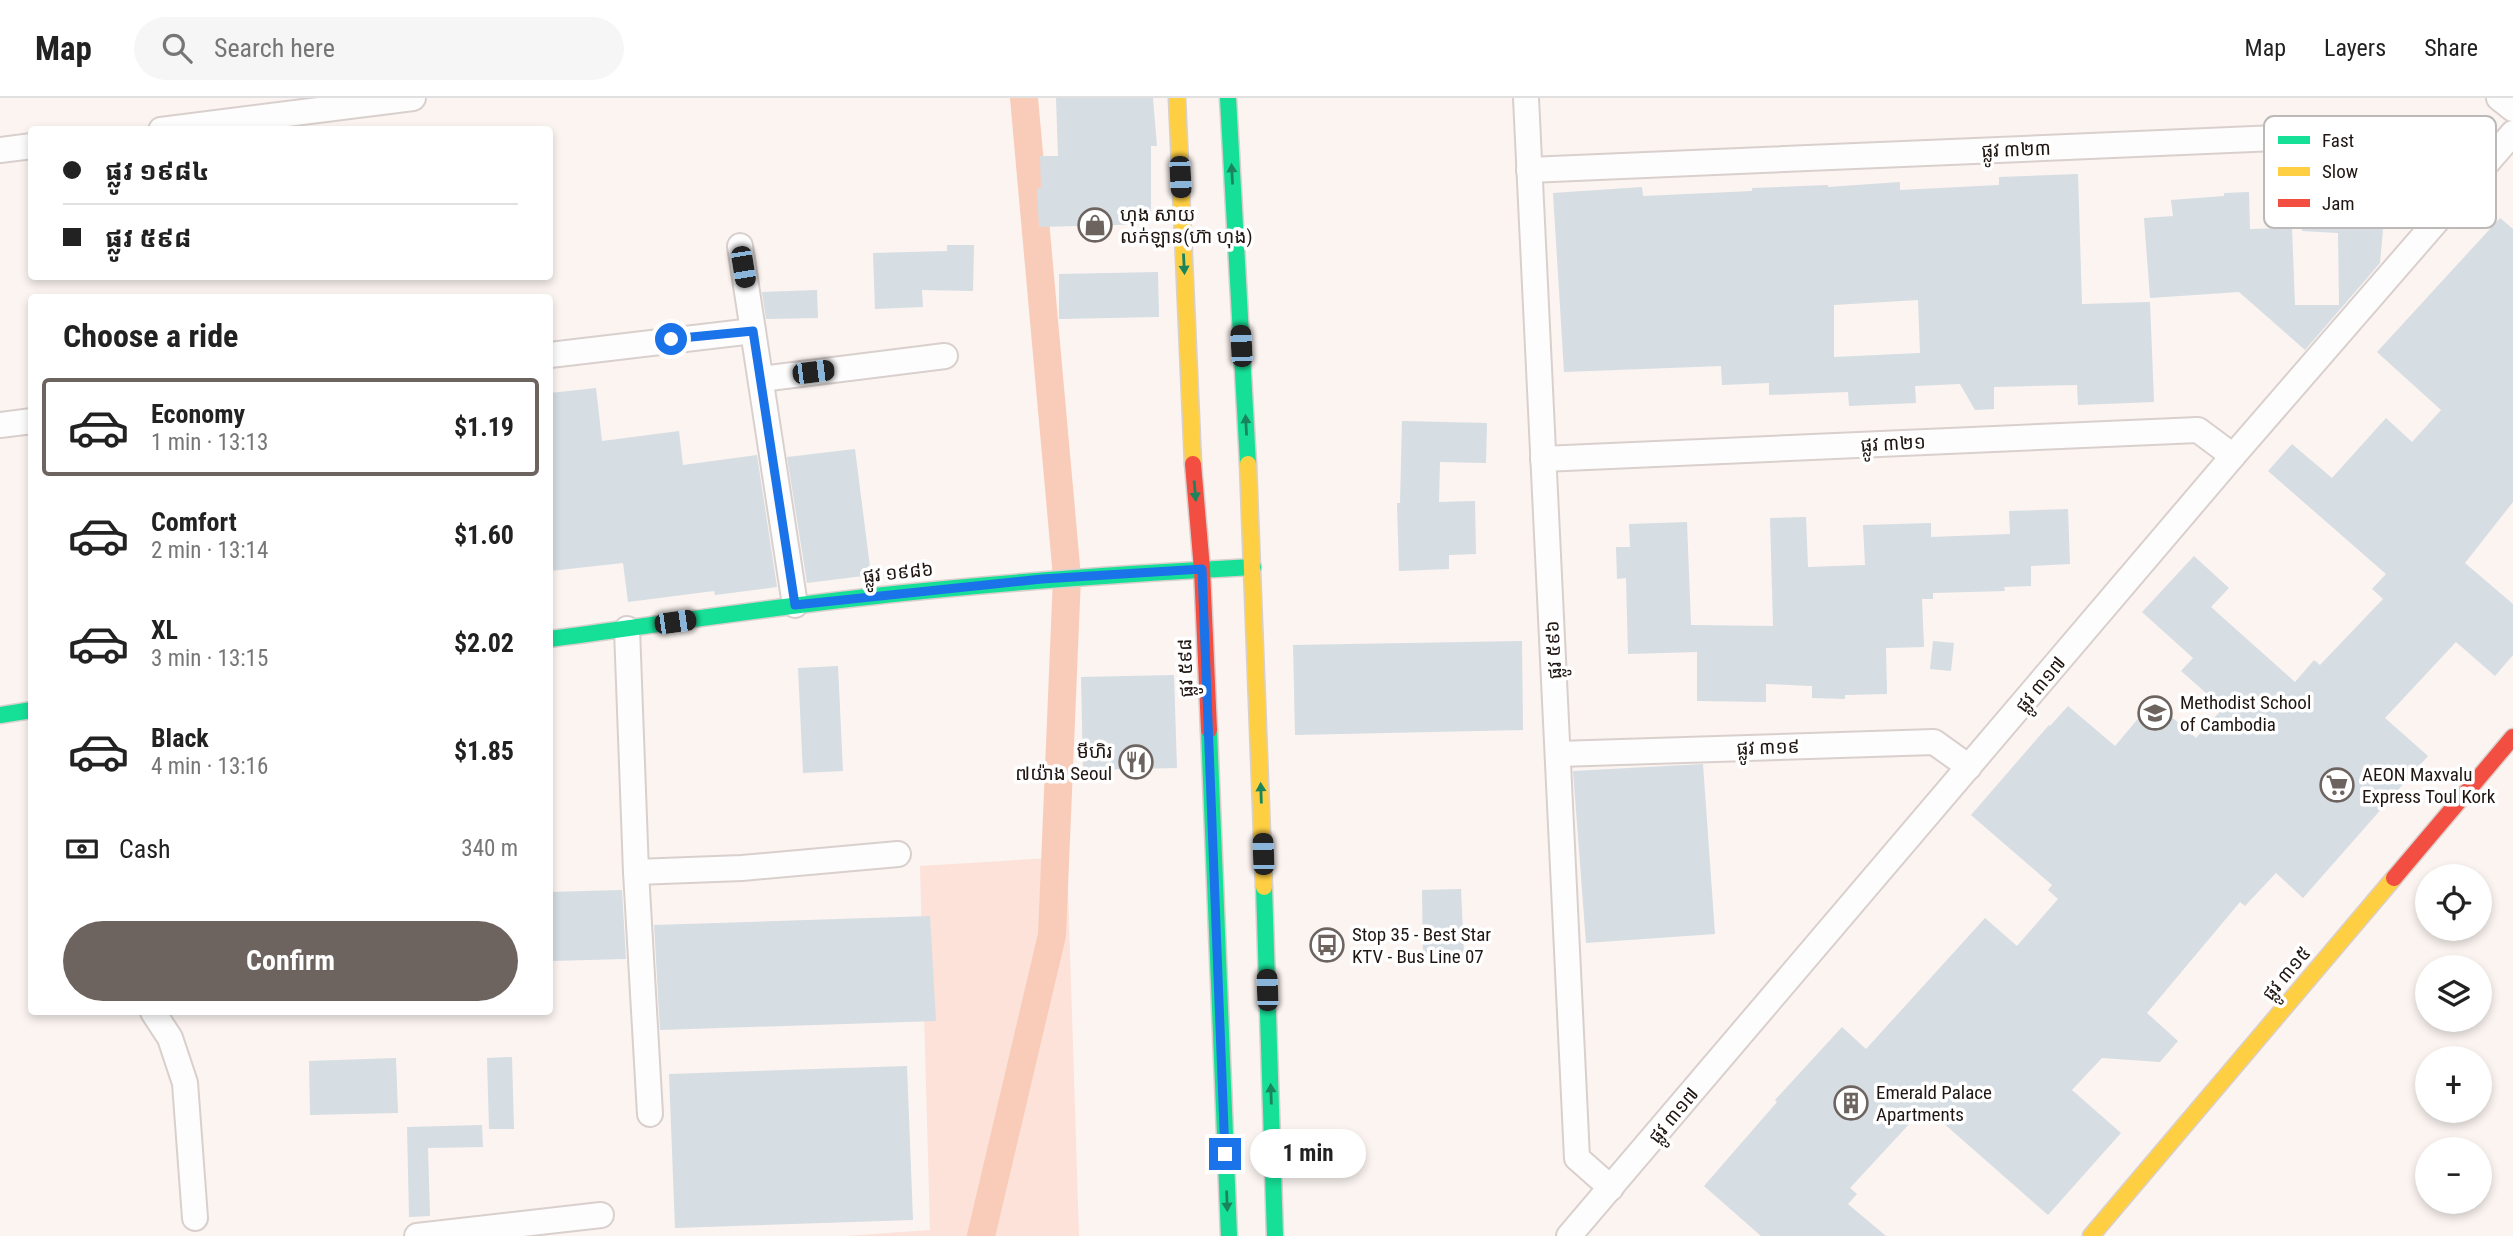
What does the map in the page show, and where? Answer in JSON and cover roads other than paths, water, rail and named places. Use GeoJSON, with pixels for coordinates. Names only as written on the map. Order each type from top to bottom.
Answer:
{"type":"FeatureCollection","features":[{"type":"Feature","properties":{"kind":"main road","name":"ផ្លូវ ៥៩៨"},"geometry":{"type":"LineString","coordinates":[[1177,98],[1193,468],[1220,853],[1229,1236]]}},
{"type":"Feature","properties":{"kind":"main road"},"geometry":{"type":"LineString","coordinates":[[1228,98],[1253,567],[1256,854],[1275,1236]]}},
{"type":"Feature","properties":{"kind":"main road","name":"ផ្លូវ ១៩៨៦"},"geometry":{"type":"LineString","coordinates":[[553,639],[795,605],[1042,579],[1253,567]]}},
{"type":"Feature","properties":{"kind":"main road"},"geometry":{"type":"LineString","coordinates":[[0,715],[28,711]]}},
{"type":"Feature","properties":{"kind":"main road","name":"ផ្លូវ ៣១៥"},"geometry":{"type":"LineString","coordinates":[[2091,1236],[2513,737]]}},
{"type":"Feature","properties":{"kind":"street"},"geometry":{"type":"LineString","coordinates":[[192,126],[413,98]]}},
{"type":"Feature","properties":{"kind":"street","name":"ផ្លូវ ៥៩៦"},"geometry":{"type":"LineString","coordinates":[[1526,98],[1577,1158],[1611,1188]]}},
{"type":"Feature","properties":{"kind":"street"},"geometry":{"type":"LineString","coordinates":[[2499,98],[2513,109]]}},
{"type":"Feature","properties":{"kind":"street","name":"ផ្លូវ ៣១៧"},"geometry":{"type":"LineString","coordinates":[[2497,152],[2513,133]]}},
{"type":"Feature","properties":{"kind":"street","name":"ផ្លូវ ៣២៣"},"geometry":{"type":"LineString","coordinates":[[1529,170],[2264,139]]}},
{"type":"Feature","properties":{"kind":"street"},"geometry":{"type":"LineString","coordinates":[[0,150],[28,146]]}},
{"type":"Feature","properties":{"kind":"street","name":"ផ្លូវ ៣១៧"},"geometry":{"type":"LineString","coordinates":[[1569,1236],[2233,456],[2431,228]]}},
{"type":"Feature","properties":{"kind":"street"},"geometry":{"type":"LineString","coordinates":[[740,246],[795,605]]}},
{"type":"Feature","properties":{"kind":"street"},"geometry":{"type":"LineString","coordinates":[[553,355],[753,331]]}},
{"type":"Feature","properties":{"kind":"street"},"geometry":{"type":"LineString","coordinates":[[761,379],[945,356]]}},
{"type":"Feature","properties":{"kind":"street"},"geometry":{"type":"LineString","coordinates":[[0,425],[28,422]]}},
{"type":"Feature","properties":{"kind":"street","name":"ផ្លូវ ៣២១"},"geometry":{"type":"LineString","coordinates":[[1543,459],[2198,430],[2233,456]]}},
{"type":"Feature","properties":{"kind":"street"},"geometry":{"type":"LineString","coordinates":[[627,629],[636,872],[650,1114]]}},
{"type":"Feature","properties":{"kind":"street","name":"ផ្លូវ ៣១៩"},"geometry":{"type":"LineString","coordinates":[[1558,754],[1934,742],[1969,767]]}},
{"type":"Feature","properties":{"kind":"street"},"geometry":{"type":"LineString","coordinates":[[636,872],[742,868],[898,854]]}},
{"type":"Feature","properties":{"kind":"street"},"geometry":{"type":"LineString","coordinates":[[155,1015],[170,1038],[185,1083],[195,1218]]}},
{"type":"Feature","properties":{"kind":"street"},"geometry":{"type":"LineString","coordinates":[[417,1236],[601,1215]]}},
{"type":"Feature","properties":{"kind":"waterway"},"geometry":{"type":"LineString","coordinates":[[981,1236],[1052,935],[1067,577],[1024,98]]}},
{"type":"Feature","properties":{"kind":"place","name":"ហុង សាយ លក់ឡាន(ហ៊ា ហុង)"},"geometry":{"type":"Point","coordinates":[1095,225]}},
{"type":"Feature","properties":{"kind":"place","name":"Methodist School of Cambodia"},"geometry":{"type":"Point","coordinates":[2155,713]}},
{"type":"Feature","properties":{"kind":"place","name":"មីហិរ ៧យ៉ាង Seoul"},"geometry":{"type":"Point","coordinates":[1136,762]}},
{"type":"Feature","properties":{"kind":"place","name":"AEON Maxvalu Express Toul Kork"},"geometry":{"type":"Point","coordinates":[2337,785]}},
{"type":"Feature","properties":{"kind":"place","name":"Stop 35 - Best Star KTV - Bus Line 07"},"geometry":{"type":"Point","coordinates":[1327,945]}},
{"type":"Feature","properties":{"kind":"place","name":"Emerald Palace Apartments"},"geometry":{"type":"Point","coordinates":[1851,1103]}}]}
